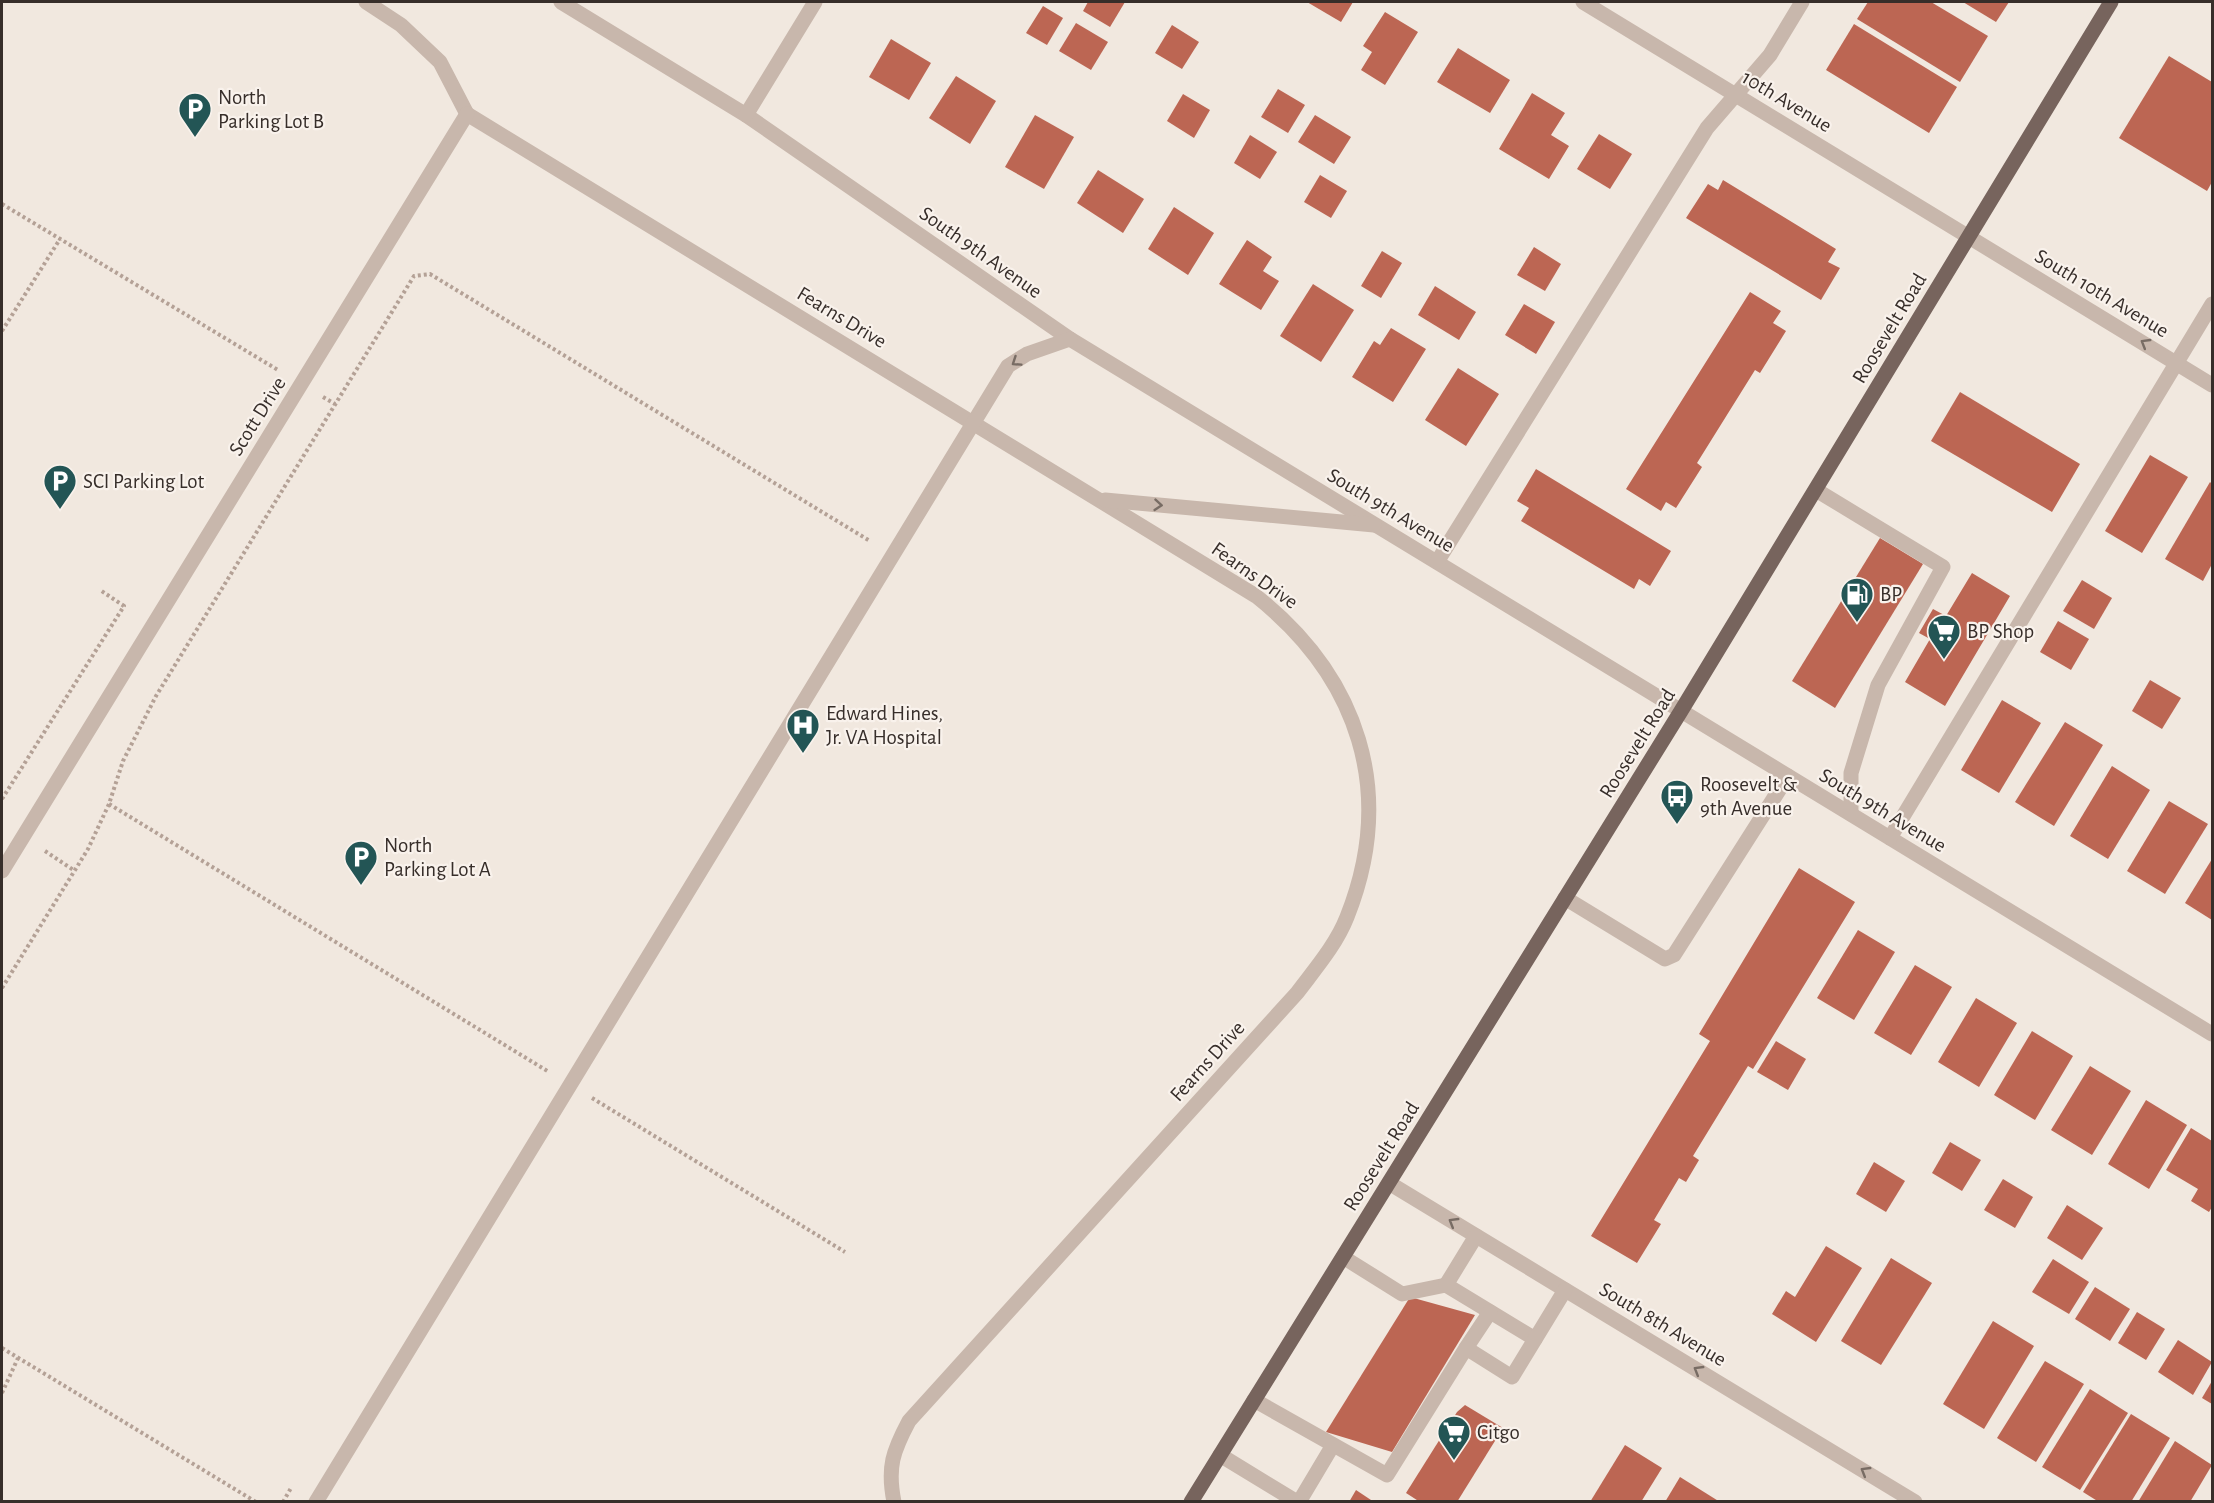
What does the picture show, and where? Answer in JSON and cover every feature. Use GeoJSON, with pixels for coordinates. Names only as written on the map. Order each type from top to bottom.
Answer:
{"type":"FeatureCollection","features":[{"type":"Feature","properties":{"kind":"main road","name":"Roosevelt Road"},"geometry":{"type":"LineString","coordinates":[[1191,1502],[1681,711],[2111,2]]}},
{"type":"Feature","properties":{"kind":"street"},"geometry":{"type":"LineString","coordinates":[[366,2],[401,25],[440,62],[467,114]]}},
{"type":"Feature","properties":{"kind":"street","name":"South 9th Avenue"},"geometry":{"type":"LineString","coordinates":[[561,2],[746,115],[1070,339],[2212,1034]]}},
{"type":"Feature","properties":{"kind":"street"},"geometry":{"type":"LineString","coordinates":[[746,115],[815,2]]}},
{"type":"Feature","properties":{"kind":"street","name":"10th Avenue"},"geometry":{"type":"LineString","coordinates":[[1583,2],[1969,236]]}},
{"type":"Feature","properties":{"kind":"street"},"geometry":{"type":"LineString","coordinates":[[1437,562],[1707,128],[1770,55],[1802,2]]}},
{"type":"Feature","properties":{"kind":"street","name":"Scott Drive"},"geometry":{"type":"LineString","coordinates":[[2,871],[467,114]]}},
{"type":"Feature","properties":{"kind":"street","name":"Fearns Drive"},"geometry":{"type":"LineString","coordinates":[[467,114],[1256,596],[1286,620],[1311,647],[1331,676],[1360,738],[1369,805],[1366,841],[1359,877],[1347,918],[1326,955],[1297,993],[909,1421],[897,1444],[890,1469],[894,1502]]}},
{"type":"Feature","properties":{"kind":"street","name":"South 10th Avenue"},"geometry":{"type":"LineString","coordinates":[[1969,236],[2212,385]]}},
{"type":"Feature","properties":{"kind":"street"},"geometry":{"type":"LineString","coordinates":[[1890,838],[2212,303]]}},
{"type":"Feature","properties":{"kind":"street"},"geometry":{"type":"LineString","coordinates":[[316,1502],[1008,366],[1027,354],[1070,339]]}},
{"type":"Feature","properties":{"kind":"street"},"geometry":{"type":"LineString","coordinates":[[1816,490],[1943,567],[1878,685],[1851,773],[1851,814]]}},
{"type":"Feature","properties":{"kind":"street"},"geometry":{"type":"LineString","coordinates":[[1100,499],[1377,525]]}},
{"type":"Feature","properties":{"kind":"street"},"geometry":{"type":"LineString","coordinates":[[1565,898],[1665,959],[1674,955],[1788,776]]}},
{"type":"Feature","properties":{"kind":"street","name":"South 8th Avenue"},"geometry":{"type":"LineString","coordinates":[[1389,1183],[1915,1502]]}},
{"type":"Feature","properties":{"kind":"street"},"geometry":{"type":"LineString","coordinates":[[1446,1285],[1476,1236]]}},
{"type":"Feature","properties":{"kind":"street"},"geometry":{"type":"LineString","coordinates":[[1343,1257],[1402,1294],[1446,1285],[1535,1339]]}},
{"type":"Feature","properties":{"kind":"street"},"geometry":{"type":"LineString","coordinates":[[1466,1348],[1512,1377],[1566,1290]]}},
{"type":"Feature","properties":{"kind":"street"},"geometry":{"type":"LineString","coordinates":[[1254,1400],[1387,1475],[1490,1312]]}},
{"type":"Feature","properties":{"kind":"street"},"geometry":{"type":"LineString","coordinates":[[1220,1455],[1298,1502],[1333,1445]]}},
{"type":"Feature","properties":{"kind":"path"},"geometry":{"type":"LineString","coordinates":[[2,204],[336,404]]}},
{"type":"Feature","properties":{"kind":"path"},"geometry":{"type":"LineString","coordinates":[[2,331],[60,239]]}},
{"type":"Feature","properties":{"kind":"path"},"geometry":{"type":"LineString","coordinates":[[2,988],[88,849],[109,804],[123,762],[156,696],[414,276],[429,274],[894,556]]}},
{"type":"Feature","properties":{"kind":"path"},"geometry":{"type":"LineString","coordinates":[[2,799],[124,606],[100,590]]}},
{"type":"Feature","properties":{"kind":"path"},"geometry":{"type":"LineString","coordinates":[[109,804],[845,1252]]}},
{"type":"Feature","properties":{"kind":"path"},"geometry":{"type":"LineString","coordinates":[[2,1348],[256,1502]]}},
{"type":"Feature","properties":{"kind":"path"},"geometry":{"type":"LineString","coordinates":[[2,1393],[18,1358]]}},
{"type":"Feature","properties":{"kind":"building"},"geometry":{"type":"Polygon","coordinates":[[[1088,2],[1125,2],[1110,27],[1083,11],[1088,2]]]}},
{"type":"Feature","properties":{"kind":"building"},"geometry":{"type":"Polygon","coordinates":[[[1307,2],[1353,2],[1341,22],[1307,2]]]}},
{"type":"Feature","properties":{"kind":"building"},"geometry":{"type":"Polygon","coordinates":[[[1868,2],[1931,2],[1988,36],[1960,82],[1857,19],[1868,2]]]}},
{"type":"Feature","properties":{"kind":"building"},"geometry":{"type":"Polygon","coordinates":[[[1963,2],[2009,2],[1996,22],[1963,2]]]}},
{"type":"Feature","properties":{"kind":"building"},"geometry":{"type":"Polygon","coordinates":[[[1043,6],[1063,18],[1047,45],[1026,33],[1043,6]]]}},
{"type":"Feature","properties":{"kind":"building"},"geometry":{"type":"Polygon","coordinates":[[[1385,12],[1418,32],[1385,85],[1361,70],[1372,52],[1363,46],[1385,12]]]}},
{"type":"Feature","properties":{"kind":"building"},"geometry":{"type":"Polygon","coordinates":[[[1076,23],[1108,42],[1091,70],[1059,51],[1076,23]]]}},
{"type":"Feature","properties":{"kind":"building"},"geometry":{"type":"Polygon","coordinates":[[[1854,24],[1957,87],[1929,133],[1826,70],[1854,24]]]}},
{"type":"Feature","properties":{"kind":"building"},"geometry":{"type":"Polygon","coordinates":[[[1172,25],[1199,42],[1182,69],[1155,53],[1172,25]]]}},
{"type":"Feature","properties":{"kind":"building"},"geometry":{"type":"Polygon","coordinates":[[[891,39],[931,63],[909,100],[869,77],[891,39]]]}},
{"type":"Feature","properties":{"kind":"building"},"geometry":{"type":"Polygon","coordinates":[[[1458,48],[1510,80],[1490,113],[1437,82],[1458,48]]]}},
{"type":"Feature","properties":{"kind":"building"},"geometry":{"type":"Polygon","coordinates":[[[2169,56],[2212,82],[2212,182],[2207,191],[2119,138],[2169,56]]]}},
{"type":"Feature","properties":{"kind":"building"},"geometry":{"type":"Polygon","coordinates":[[[956,76],[996,101],[970,144],[929,118],[956,76]]]}},
{"type":"Feature","properties":{"kind":"building"},"geometry":{"type":"Polygon","coordinates":[[[1278,89],[1305,105],[1288,133],[1261,117],[1278,89]]]}},
{"type":"Feature","properties":{"kind":"building"},"geometry":{"type":"Polygon","coordinates":[[[1532,93],[1565,113],[1551,135],[1569,146],[1549,179],[1499,149],[1532,93]]]}},
{"type":"Feature","properties":{"kind":"building"},"geometry":{"type":"Polygon","coordinates":[[[1183,94],[1210,110],[1194,138],[1167,121],[1183,94]]]}},
{"type":"Feature","properties":{"kind":"building"},"geometry":{"type":"Polygon","coordinates":[[[1035,115],[1074,137],[1044,189],[1005,167],[1035,115]]]}},
{"type":"Feature","properties":{"kind":"building"},"geometry":{"type":"Polygon","coordinates":[[[1315,115],[1351,137],[1334,164],[1298,142],[1315,115]]]}},
{"type":"Feature","properties":{"kind":"building"},"geometry":{"type":"Polygon","coordinates":[[[1599,134],[1632,154],[1610,189],[1577,169],[1599,134]]]}},
{"type":"Feature","properties":{"kind":"building"},"geometry":{"type":"Polygon","coordinates":[[[1250,135],[1277,152],[1260,179],[1234,163],[1250,135]]]}},
{"type":"Feature","properties":{"kind":"building"},"geometry":{"type":"Polygon","coordinates":[[[1098,170],[1144,199],[1123,233],[1077,203],[1098,170]]]}},
{"type":"Feature","properties":{"kind":"building"},"geometry":{"type":"Polygon","coordinates":[[[1320,175],[1347,191],[1331,218],[1304,202],[1320,175]]]}},
{"type":"Feature","properties":{"kind":"building"},"geometry":{"type":"Polygon","coordinates":[[[1723,180],[1836,249],[1828,262],[1840,268],[1821,300],[1686,218],[1708,184],[1718,190],[1723,180]]]}},
{"type":"Feature","properties":{"kind":"building"},"geometry":{"type":"Polygon","coordinates":[[[1174,207],[1214,233],[1188,275],[1148,249],[1174,207]]]}},
{"type":"Feature","properties":{"kind":"building"},"geometry":{"type":"Polygon","coordinates":[[[1247,240],[1272,257],[1263,271],[1279,281],[1261,310],[1219,284],[1247,240]]]}},
{"type":"Feature","properties":{"kind":"building"},"geometry":{"type":"Polygon","coordinates":[[[1534,247],[1561,264],[1545,291],[1517,275],[1534,247]]]}},
{"type":"Feature","properties":{"kind":"building"},"geometry":{"type":"Polygon","coordinates":[[[1382,251],[1402,263],[1381,298],[1361,286],[1382,251]]]}},
{"type":"Feature","properties":{"kind":"building"},"geometry":{"type":"Polygon","coordinates":[[[1313,284],[1354,310],[1321,362],[1280,336],[1313,284]]]}},
{"type":"Feature","properties":{"kind":"building"},"geometry":{"type":"Polygon","coordinates":[[[1435,286],[1476,312],[1459,340],[1418,315],[1435,286]]]}},
{"type":"Feature","properties":{"kind":"building"},"geometry":{"type":"Polygon","coordinates":[[[1750,292],[1781,311],[1773,323],[1786,331],[1760,373],[1755,370],[1697,463],[1702,467],[1676,508],[1666,502],[1661,511],[1626,489],[1750,292]]]}},
{"type":"Feature","properties":{"kind":"building"},"geometry":{"type":"Polygon","coordinates":[[[1524,304],[1555,322],[1536,354],[1505,335],[1524,304]]]}},
{"type":"Feature","properties":{"kind":"building"},"geometry":{"type":"Polygon","coordinates":[[[1391,328],[1426,349],[1393,402],[1352,377],[1374,341],[1380,345],[1391,328]]]}},
{"type":"Feature","properties":{"kind":"building"},"geometry":{"type":"Polygon","coordinates":[[[1458,368],[1499,394],[1466,446],[1425,420],[1458,368]]]}},
{"type":"Feature","properties":{"kind":"building"},"geometry":{"type":"Polygon","coordinates":[[[1960,392],[2080,464],[2052,512],[1931,441],[1960,392]]]}},
{"type":"Feature","properties":{"kind":"building"},"geometry":{"type":"Polygon","coordinates":[[[2150,455],[2188,477],[2142,553],[2105,531],[2150,455]]]}},
{"type":"Feature","properties":{"kind":"building"},"geometry":{"type":"Polygon","coordinates":[[[1536,469],[1671,551],[1650,586],[1639,579],[1634,589],[1521,521],[1529,508],[1517,501],[1536,469]]]}},
{"type":"Feature","properties":{"kind":"building"},"geometry":{"type":"Polygon","coordinates":[[[2210,482],[2212,484],[2212,564],[2203,581],[2165,559],[2210,482]]]}},
{"type":"Feature","properties":{"kind":"building","name":"BP"},"geometry":{"type":"Polygon","coordinates":[[[1880,538],[1923,564],[1835,708],[1792,681],[1880,538]]]}},
{"type":"Feature","properties":{"kind":"building","name":"BP Shop"},"geometry":{"type":"Polygon","coordinates":[[[1972,573],[2010,596],[1945,706],[1905,682],[1930,639],[1919,633],[1933,609],[1946,616],[1972,573]]]}},
{"type":"Feature","properties":{"kind":"building"},"geometry":{"type":"Polygon","coordinates":[[[2082,580],[2112,598],[2094,629],[2063,611],[2082,580]]]}},
{"type":"Feature","properties":{"kind":"building"},"geometry":{"type":"Polygon","coordinates":[[[2058,621],[2089,639],[2071,670],[2040,652],[2058,621]]]}},
{"type":"Feature","properties":{"kind":"building"},"geometry":{"type":"Polygon","coordinates":[[[2150,680],[2181,698],[2162,729],[2132,711],[2150,680]]]}},
{"type":"Feature","properties":{"kind":"building"},"geometry":{"type":"Polygon","coordinates":[[[2002,700],[2041,723],[1999,793],[1961,770],[2002,700]]]}},
{"type":"Feature","properties":{"kind":"building"},"geometry":{"type":"Polygon","coordinates":[[[2065,722],[2103,745],[2054,826],[2015,802],[2065,722]]]}},
{"type":"Feature","properties":{"kind":"building"},"geometry":{"type":"Polygon","coordinates":[[[2112,766],[2150,790],[2108,859],[2070,836],[2112,766]]]}},
{"type":"Feature","properties":{"kind":"building"},"geometry":{"type":"Polygon","coordinates":[[[2169,801],[2208,824],[2165,894],[2127,871],[2169,801]]]}},
{"type":"Feature","properties":{"kind":"building"},"geometry":{"type":"Polygon","coordinates":[[[2212,859],[2212,920],[2185,903],[2212,859]]]}},
{"type":"Feature","properties":{"kind":"building"},"geometry":{"type":"Polygon","coordinates":[[[1799,868],[1855,902],[1753,1069],[1748,1066],[1693,1156],[1699,1160],[1686,1182],[1679,1178],[1654,1220],[1661,1224],[1637,1263],[1591,1236],[1710,1041],[1699,1034],[1799,868]]]}},
{"type":"Feature","properties":{"kind":"building"},"geometry":{"type":"Polygon","coordinates":[[[1858,930],[1895,952],[1854,1020],[1817,998],[1858,930]]]}},
{"type":"Feature","properties":{"kind":"building"},"geometry":{"type":"Polygon","coordinates":[[[1915,965],[1952,987],[1911,1055],[1874,1033],[1915,965]]]}},
{"type":"Feature","properties":{"kind":"building"},"geometry":{"type":"Polygon","coordinates":[[[1976,998],[2017,1023],[1979,1087],[1938,1062],[1976,998]]]}},
{"type":"Feature","properties":{"kind":"building"},"geometry":{"type":"Polygon","coordinates":[[[2032,1031],[2073,1056],[2035,1120],[1994,1095],[2032,1031]]]}},
{"type":"Feature","properties":{"kind":"building"},"geometry":{"type":"Polygon","coordinates":[[[1776,1041],[1806,1059],[1788,1090],[1757,1072],[1776,1041]]]}},
{"type":"Feature","properties":{"kind":"building"},"geometry":{"type":"Polygon","coordinates":[[[2090,1066],[2131,1091],[2092,1155],[2051,1130],[2090,1066]]]}},
{"type":"Feature","properties":{"kind":"building"},"geometry":{"type":"Polygon","coordinates":[[[2146,1100],[2187,1125],[2149,1189],[2108,1164],[2146,1100]]]}},
{"type":"Feature","properties":{"kind":"building"},"geometry":{"type":"Polygon","coordinates":[[[2191,1128],[2212,1141],[2212,1207],[2209,1212],[2191,1201],[2198,1189],[2166,1170],[2191,1128]]]}},
{"type":"Feature","properties":{"kind":"building"},"geometry":{"type":"Polygon","coordinates":[[[1950,1142],[1981,1160],[1962,1191],[1932,1173],[1950,1142]]]}},
{"type":"Feature","properties":{"kind":"building"},"geometry":{"type":"Polygon","coordinates":[[[1874,1162],[1905,1181],[1886,1212],[1856,1194],[1874,1162]]]}},
{"type":"Feature","properties":{"kind":"building"},"geometry":{"type":"Polygon","coordinates":[[[2003,1179],[2033,1197],[2015,1228],[1984,1210],[2003,1179]]]}},
{"type":"Feature","properties":{"kind":"building"},"geometry":{"type":"Polygon","coordinates":[[[2067,1205],[2103,1228],[2082,1260],[2047,1238],[2067,1205]]]}},
{"type":"Feature","properties":{"kind":"building"},"geometry":{"type":"Polygon","coordinates":[[[1826,1246],[1862,1268],[1816,1342],[1772,1314],[1786,1291],[1795,1297],[1826,1246]]]}},
{"type":"Feature","properties":{"kind":"building"},"geometry":{"type":"Polygon","coordinates":[[[1891,1258],[1932,1283],[1881,1365],[1841,1341],[1891,1258]]]}},
{"type":"Feature","properties":{"kind":"building"},"geometry":{"type":"Polygon","coordinates":[[[2053,1259],[2089,1282],[2069,1314],[2032,1292],[2053,1259]]]}},
{"type":"Feature","properties":{"kind":"building"},"geometry":{"type":"Polygon","coordinates":[[[2095,1287],[2130,1309],[2110,1341],[2075,1319],[2095,1287]]]}},
{"type":"Feature","properties":{"kind":"building","name":"Citgo"},"geometry":{"type":"Polygon","coordinates":[[[1410,1297],[1475,1315],[1392,1452],[1326,1432],[1410,1297]]]}},
{"type":"Feature","properties":{"kind":"building"},"geometry":{"type":"Polygon","coordinates":[[[2137,1312],[2165,1329],[2146,1360],[2118,1343],[2137,1312]]]}},
{"type":"Feature","properties":{"kind":"building"},"geometry":{"type":"Polygon","coordinates":[[[1993,1321],[2034,1346],[1984,1429],[1943,1404],[1993,1321]]]}},
{"type":"Feature","properties":{"kind":"building"},"geometry":{"type":"Polygon","coordinates":[[[2178,1340],[2212,1362],[2193,1395],[2158,1372],[2178,1340]]]}},
{"type":"Feature","properties":{"kind":"building"},"geometry":{"type":"Polygon","coordinates":[[[2045,1361],[2084,1384],[2036,1462],[1997,1438],[2045,1361]]]}},
{"type":"Feature","properties":{"kind":"building"},"geometry":{"type":"Polygon","coordinates":[[[2212,1381],[2212,1404],[2202,1398],[2212,1381]]]}},
{"type":"Feature","properties":{"kind":"building"},"geometry":{"type":"Polygon","coordinates":[[[2090,1389],[2128,1413],[2080,1490],[2042,1467],[2090,1389]]]}},
{"type":"Feature","properties":{"kind":"building","name":"Citgo"},"geometry":{"type":"Polygon","coordinates":[[[1465,1405],[1503,1428],[1457,1502],[1420,1502],[1406,1493],[1457,1412],[1465,1405]]]}},
{"type":"Feature","properties":{"kind":"building"},"geometry":{"type":"Polygon","coordinates":[[[2131,1414],[2170,1438],[2131,1502],[2099,1502],[2083,1492],[2131,1414]]]}},
{"type":"Feature","properties":{"kind":"building"},"geometry":{"type":"Polygon","coordinates":[[[2175,1441],[2212,1465],[2190,1502],[2138,1502],[2175,1441]]]}},
{"type":"Feature","properties":{"kind":"building"},"geometry":{"type":"Polygon","coordinates":[[[1625,1445],[1662,1468],[1641,1502],[1590,1502],[1625,1445]]]}},
{"type":"Feature","properties":{"kind":"building"},"geometry":{"type":"Polygon","coordinates":[[[1680,1477],[1720,1502],[1665,1502],[1680,1477]]]}},
{"type":"Feature","properties":{"kind":"building"},"geometry":{"type":"Polygon","coordinates":[[[1356,1490],[1374,1502],[1349,1502],[1356,1490]]]}},
{"type":"Feature","properties":{"kind":"place","name":"North Parking Lot B"},"geometry":{"type":"Point","coordinates":[195,138]}},
{"type":"Feature","properties":{"kind":"place","name":"SCI Parking Lot"},"geometry":{"type":"Point","coordinates":[60,510]}},
{"type":"Feature","properties":{"kind":"place","name":"BP"},"geometry":{"type":"Point","coordinates":[1857,623]}},
{"type":"Feature","properties":{"kind":"place","name":"BP Shop"},"geometry":{"type":"Point","coordinates":[1944,660]}},
{"type":"Feature","properties":{"kind":"place","name":"Edward Hines, Jr. VA Hospital"},"geometry":{"type":"Point","coordinates":[803,754]}},
{"type":"Feature","properties":{"kind":"place","name":"Roosevelt & 9th Avenue"},"geometry":{"type":"Point","coordinates":[1677,825]}},
{"type":"Feature","properties":{"kind":"place","name":"North Parking Lot A"},"geometry":{"type":"Point","coordinates":[361,886]}},
{"type":"Feature","properties":{"kind":"place","name":"Citgo"},"geometry":{"type":"Point","coordinates":[1454,1461]}}]}
